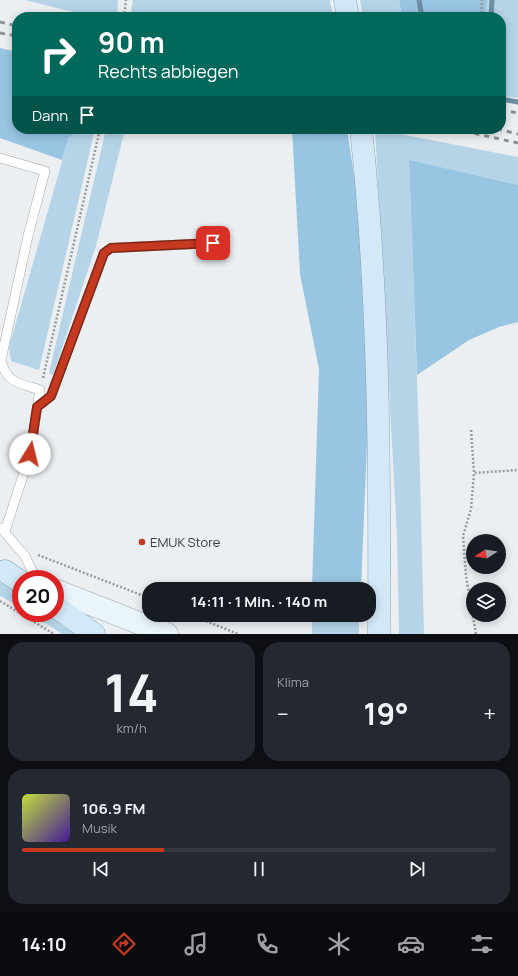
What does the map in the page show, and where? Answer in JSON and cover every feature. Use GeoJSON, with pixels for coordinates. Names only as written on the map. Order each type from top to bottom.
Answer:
{"type":"FeatureCollection","features":[{"type":"Feature","properties":{"kind":"main road"},"geometry":{"type":"LineString","coordinates":[[345,0],[347,12]]}},
{"type":"Feature","properties":{"kind":"main road"},"geometry":{"type":"LineString","coordinates":[[362,134],[376,333],[380,454],[380,634]]}},
{"type":"Feature","properties":{"kind":"main road"},"geometry":{"type":"LineString","coordinates":[[64,612],[94,634]]}},
{"type":"Feature","properties":{"kind":"street"},"geometry":{"type":"LineString","coordinates":[[64,594],[167,634]]}},
{"type":"Feature","properties":{"kind":"lane"},"geometry":{"type":"LineString","coordinates":[[0,158],[46,171],[28,236],[0,360],[3,372],[13,380],[40,390],[30,454],[2,529],[25,556],[32,570]]}},
{"type":"Feature","properties":{"kind":"lane"},"geometry":{"type":"LineString","coordinates":[[37,407],[51,396],[104,253],[111,248],[213,243]]}},
{"type":"Feature","properties":{"kind":"path"},"geometry":{"type":"LineString","coordinates":[[125,12],[126,0]]}},
{"type":"Feature","properties":{"kind":"path"},"geometry":{"type":"LineString","coordinates":[[481,12],[482,0]]}},
{"type":"Feature","properties":{"kind":"path"},"geometry":{"type":"LineString","coordinates":[[40,390],[99,134]]}},
{"type":"Feature","properties":{"kind":"path"},"geometry":{"type":"LineString","coordinates":[[471,430],[474,473],[471,509],[463,536],[466,576],[476,634]]}},
{"type":"Feature","properties":{"kind":"path"},"geometry":{"type":"LineString","coordinates":[[474,473],[518,470]]}},
{"type":"Feature","properties":{"kind":"path"},"geometry":{"type":"LineString","coordinates":[[34,554],[142,595]]}},
{"type":"Feature","properties":{"kind":"path"},"geometry":{"type":"LineString","coordinates":[[0,601],[54,634]]}},
{"type":"Feature","properties":{"kind":"path"},"geometry":{"type":"LineString","coordinates":[[208,622],[238,634]]}},
{"type":"Feature","properties":{"kind":"shaded area"},"geometry":{"type":"Polygon","coordinates":[[[25,0],[118,0],[117,12],[73,12],[25,0]]]}},
{"type":"Feature","properties":{"kind":"shaded area"},"geometry":{"type":"Polygon","coordinates":[[[133,0],[330,0],[332,12],[131,12],[133,0]]]}},
{"type":"Feature","properties":{"kind":"shaded area"},"geometry":{"type":"Polygon","coordinates":[[[360,0],[399,0],[401,12],[362,12],[360,0]]]}},
{"type":"Feature","properties":{"kind":"shaded area"},"geometry":{"type":"Polygon","coordinates":[[[399,0],[487,0],[486,12],[401,12],[399,0]]]}},
{"type":"Feature","properties":{"kind":"shaded area"},"geometry":{"type":"Polygon","coordinates":[[[487,0],[518,0],[518,98],[506,97],[506,12],[486,12],[487,0]]]}},
{"type":"Feature","properties":{"kind":"shaded area"},"geometry":{"type":"Polygon","coordinates":[[[0,48],[12,51],[12,134],[75,134],[69,137],[62,160],[0,138],[0,48]]]}},
{"type":"Feature","properties":{"kind":"shaded area"},"geometry":{"type":"Polygon","coordinates":[[[75,134],[94,134],[39,370],[11,361],[9,347],[69,137],[75,134]]]}},
{"type":"Feature","properties":{"kind":"shaded area"},"geometry":{"type":"Polygon","coordinates":[[[105,134],[124,134],[96,246],[53,375],[49,373],[105,134]]]}},
{"type":"Feature","properties":{"kind":"shaded area"},"geometry":{"type":"Polygon","coordinates":[[[292,134],[348,134],[359,208],[368,419],[361,582],[312,582],[319,369],[300,274],[292,134]]]}},
{"type":"Feature","properties":{"kind":"shaded area"},"geometry":{"type":"Polygon","coordinates":[[[375,134],[401,134],[518,157],[518,185],[409,161],[419,435],[424,634],[399,634],[397,536],[375,134]]]}},
{"type":"Feature","properties":{"kind":"shaded area"},"geometry":{"type":"Polygon","coordinates":[[[409,160],[518,185],[518,322],[499,327],[469,340],[417,375],[409,160]]]}},
{"type":"Feature","properties":{"kind":"shaded area"},"geometry":{"type":"Polygon","coordinates":[[[0,582],[12,588],[12,602],[0,596],[0,582]]]}},
{"type":"Feature","properties":{"kind":"shaded area"},"geometry":{"type":"Polygon","coordinates":[[[64,620],[84,634],[62,634],[44,622],[64,622],[64,620]]]}},
{"type":"Feature","properties":{"kind":"shaded area"},"geometry":{"type":"Polygon","coordinates":[[[312,622],[359,622],[359,634],[312,634],[312,622]]]}},
{"type":"Feature","properties":{"kind":"waterway"},"geometry":{"type":"LineString","coordinates":[[419,0],[421,12]]}},
{"type":"Feature","properties":{"kind":"waterway"},"geometry":{"type":"LineString","coordinates":[[491,12],[492,0]]}},
{"type":"Feature","properties":{"kind":"waterway"},"geometry":{"type":"LineString","coordinates":[[506,100],[518,102]]}},
{"type":"Feature","properties":{"kind":"railway"},"geometry":{"type":"LineString","coordinates":[[0,22],[12,25]]}},
{"type":"Feature","properties":{"kind":"railway"},"geometry":{"type":"LineString","coordinates":[[0,33],[12,35]]}},
{"type":"Feature","properties":{"kind":"railway"},"geometry":{"type":"LineString","coordinates":[[506,111],[518,113]]}},
{"type":"Feature","properties":{"kind":"railway"},"geometry":{"type":"LineString","coordinates":[[506,131],[518,134]]}},
{"type":"Feature","properties":{"kind":"railway"},"geometry":{"type":"LineString","coordinates":[[478,134],[518,143]]}},
{"type":"Feature","properties":{"kind":"place","name":"EMUK Store"},"geometry":{"type":"Point","coordinates":[142,542]}},
{"type":"Feature","properties":{"kind":"route"},"geometry":{"type":"LineString","coordinates":[[30,454],[37,407],[51,396],[104,253],[111,248],[213,243]]}}]}
